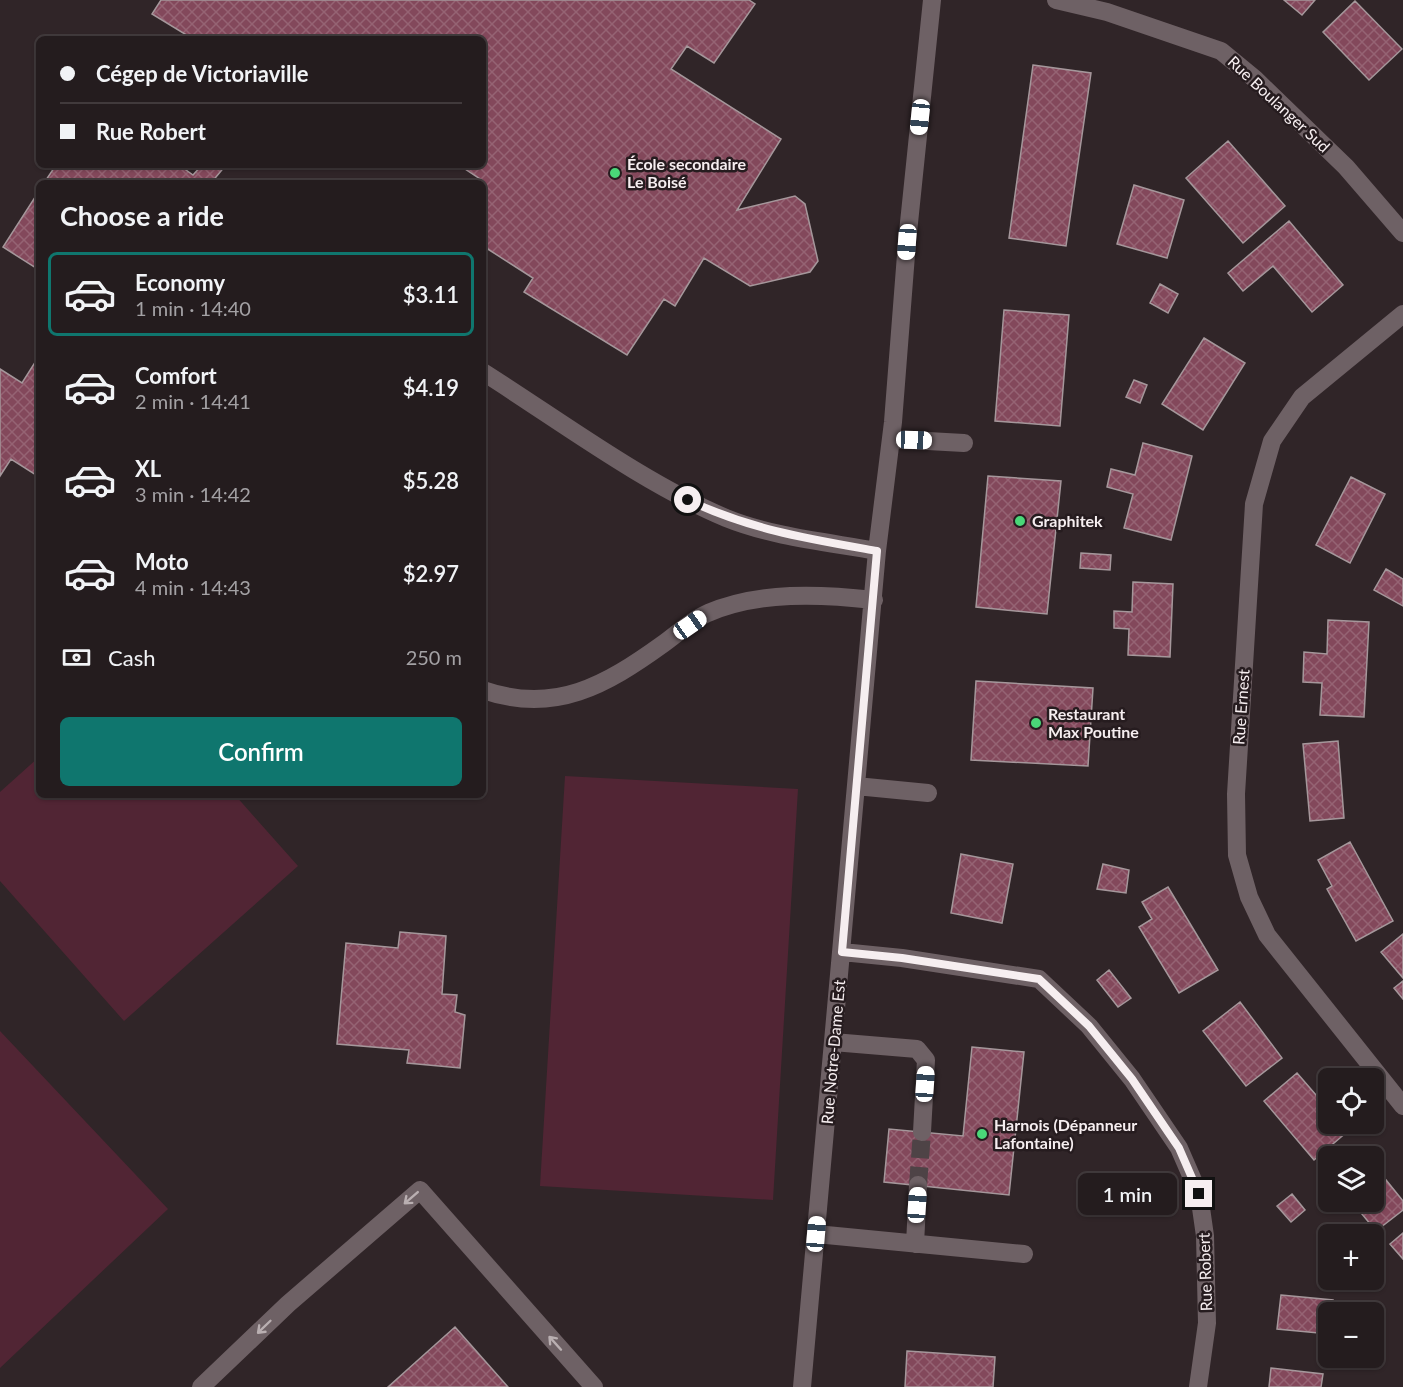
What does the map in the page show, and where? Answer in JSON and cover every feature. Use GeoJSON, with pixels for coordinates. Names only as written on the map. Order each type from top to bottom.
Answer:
{"type":"FeatureCollection","features":[{"type":"Feature","properties":{"kind":"street","name":"Rue Notre-Dame Est"},"geometry":{"type":"LineString","coordinates":[[802,1387],[877,551],[891,439],[907,242],[932,0]]}},
{"type":"Feature","properties":{"kind":"street","name":"Rue Boulanger Sud"},"geometry":{"type":"LineString","coordinates":[[1056,0],[1134,21],[1221,51],[1255,79],[1346,167],[1403,233]]}},
{"type":"Feature","properties":{"kind":"street","name":"Rue Ernest"},"geometry":{"type":"LineString","coordinates":[[1403,314],[1302,397],[1272,441],[1254,504],[1236,794],[1237,855],[1249,897],[1267,934],[1403,1106]]}},
{"type":"Feature","properties":{"kind":"street"},"geometry":{"type":"LineString","coordinates":[[486,374],[669,490],[727,518],[786,535],[877,551]]}},
{"type":"Feature","properties":{"kind":"street"},"geometry":{"type":"LineString","coordinates":[[891,439],[964,443]]}},
{"type":"Feature","properties":{"kind":"street"},"geometry":{"type":"LineString","coordinates":[[486,691],[530,700],[570,696],[608,680],[707,613],[766,597],[850,597],[874,600]]}},
{"type":"Feature","properties":{"kind":"street"},"geometry":{"type":"LineString","coordinates":[[856,786],[928,793]]}},
{"type":"Feature","properties":{"kind":"street","name":"Rue Robert"},"geometry":{"type":"LineString","coordinates":[[842,952],[902,958],[1039,979],[1089,1026],[1132,1079],[1179,1148],[1199,1194],[1204,1236],[1207,1323],[1198,1387]]}},
{"type":"Feature","properties":{"kind":"street"},"geometry":{"type":"LineString","coordinates":[[833,1042],[917,1049],[926,1060],[922,1132]]}},
{"type":"Feature","properties":{"kind":"street"},"geometry":{"type":"LineString","coordinates":[[915,1244],[918,1185]]}},
{"type":"Feature","properties":{"kind":"street"},"geometry":{"type":"LineString","coordinates":[[201,1387],[288,1304],[420,1190],[594,1387]]}},
{"type":"Feature","properties":{"kind":"street"},"geometry":{"type":"LineString","coordinates":[[816,1234],[1024,1254]]}},
{"type":"Feature","properties":{"kind":"shaded area"},"geometry":{"type":"Polygon","coordinates":[[[36,760],[36,798],[238,798],[298,866],[124,1021],[0,881],[0,792],[36,760]]]}},
{"type":"Feature","properties":{"kind":"shaded area"},"geometry":{"type":"Polygon","coordinates":[[[565,776],[798,789],[773,1200],[540,1186],[565,776]]]}},
{"type":"Feature","properties":{"kind":"shaded area"},"geometry":{"type":"Polygon","coordinates":[[[0,1031],[168,1209],[0,1368],[0,1031]]]}},
{"type":"Feature","properties":{"kind":"building","name":"École secondaire Le Boisé"},"geometry":{"type":"Polygon","coordinates":[[[161,0],[749,0],[755,4],[714,63],[687,46],[671,69],[781,139],[737,210],[795,196],[805,204],[818,261],[810,272],[750,286],[704,258],[675,306],[664,299],[627,355],[524,292],[533,278],[486,248],[486,180],[482,180],[464,168],[486,168],[486,36],[188,36],[152,14],[161,0]]]}},
{"type":"Feature","properties":{"kind":"building"},"geometry":{"type":"Polygon","coordinates":[[[1284,0],[1315,0],[1302,15],[1284,0]]]}},
{"type":"Feature","properties":{"kind":"building"},"geometry":{"type":"Polygon","coordinates":[[[1355,1],[1402,49],[1369,80],[1323,32],[1355,1]]]}},
{"type":"Feature","properties":{"kind":"building"},"geometry":{"type":"Polygon","coordinates":[[[1033,65],[1091,73],[1066,246],[1009,238],[1033,65]]]}},
{"type":"Feature","properties":{"kind":"building"},"geometry":{"type":"Polygon","coordinates":[[[1228,141],[1285,206],[1243,243],[1186,178],[1228,141]]]}},
{"type":"Feature","properties":{"kind":"building"},"geometry":{"type":"Polygon","coordinates":[[[54,168],[183,168],[193,175],[199,168],[224,168],[214,180],[46,180],[54,168]]]}},
{"type":"Feature","properties":{"kind":"building"},"geometry":{"type":"Polygon","coordinates":[[[1134,185],[1184,200],[1167,258],[1117,244],[1134,185]]]}},
{"type":"Feature","properties":{"kind":"building"},"geometry":{"type":"Polygon","coordinates":[[[36,196],[36,268],[3,247],[36,196]]]}},
{"type":"Feature","properties":{"kind":"building"},"geometry":{"type":"Polygon","coordinates":[[[1289,221],[1343,285],[1312,312],[1273,266],[1243,291],[1228,273],[1289,221]]]}},
{"type":"Feature","properties":{"kind":"building"},"geometry":{"type":"Polygon","coordinates":[[[1160,284],[1178,294],[1168,313],[1150,303],[1160,284]]]}},
{"type":"Feature","properties":{"kind":"building"},"geometry":{"type":"Polygon","coordinates":[[[1004,310],[1069,315],[1060,426],[995,421],[1004,310]]]}},
{"type":"Feature","properties":{"kind":"building"},"geometry":{"type":"Polygon","coordinates":[[[1204,338],[1245,363],[1203,430],[1162,404],[1204,338]]]}},
{"type":"Feature","properties":{"kind":"building"},"geometry":{"type":"Polygon","coordinates":[[[36,361],[36,475],[11,459],[0,476],[0,369],[22,383],[36,361]]]}},
{"type":"Feature","properties":{"kind":"building"},"geometry":{"type":"Polygon","coordinates":[[[1134,380],[1147,385],[1140,403],[1126,397],[1134,380]]]}},
{"type":"Feature","properties":{"kind":"building"},"geometry":{"type":"Polygon","coordinates":[[[1143,443],[1192,456],[1171,540],[1124,528],[1133,494],[1107,487],[1111,469],[1135,475],[1143,443]]]}},
{"type":"Feature","properties":{"kind":"building","name":"Graphitek"},"geometry":{"type":"Polygon","coordinates":[[[988,476],[1061,481],[1047,614],[976,607],[988,476]]]}},
{"type":"Feature","properties":{"kind":"building"},"geometry":{"type":"Polygon","coordinates":[[[1351,477],[1385,494],[1350,563],[1316,545],[1351,477]]]}},
{"type":"Feature","properties":{"kind":"building"},"geometry":{"type":"Polygon","coordinates":[[[1081,553],[1111,555],[1110,570],[1080,568],[1081,553]]]}},
{"type":"Feature","properties":{"kind":"building"},"geometry":{"type":"Polygon","coordinates":[[[1386,569],[1403,579],[1403,606],[1374,590],[1386,569]]]}},
{"type":"Feature","properties":{"kind":"building"},"geometry":{"type":"Polygon","coordinates":[[[1133,582],[1173,584],[1170,657],[1128,655],[1129,629],[1114,628],[1114,611],[1132,612],[1133,582]]]}},
{"type":"Feature","properties":{"kind":"building"},"geometry":{"type":"Polygon","coordinates":[[[1328,620],[1369,622],[1364,717],[1320,715],[1322,683],[1303,682],[1304,652],[1327,654],[1328,620]]]}},
{"type":"Feature","properties":{"kind":"building"},"geometry":{"type":"Polygon","coordinates":[[[976,681],[1093,688],[1088,766],[971,760],[976,681]]]}},
{"type":"Feature","properties":{"kind":"building"},"geometry":{"type":"Polygon","coordinates":[[[1338,741],[1344,818],[1310,821],[1303,744],[1338,741]]]}},
{"type":"Feature","properties":{"kind":"building"},"geometry":{"type":"Polygon","coordinates":[[[1350,842],[1393,921],[1356,941],[1327,889],[1332,886],[1318,860],[1350,842]]]}},
{"type":"Feature","properties":{"kind":"building"},"geometry":{"type":"Polygon","coordinates":[[[961,854],[1013,864],[1002,923],[951,913],[961,854]]]}},
{"type":"Feature","properties":{"kind":"building"},"geometry":{"type":"Polygon","coordinates":[[[1103,864],[1129,870],[1126,893],[1097,889],[1103,864]]]}},
{"type":"Feature","properties":{"kind":"building"},"geometry":{"type":"Polygon","coordinates":[[[1168,887],[1218,970],[1179,993],[1139,927],[1152,919],[1142,902],[1168,887]]]}},
{"type":"Feature","properties":{"kind":"building"},"geometry":{"type":"Polygon","coordinates":[[[400,932],[446,936],[442,994],[457,995],[455,1012],[465,1015],[460,1068],[407,1063],[409,1050],[337,1044],[346,943],[398,948],[400,932]]]}},
{"type":"Feature","properties":{"kind":"building"},"geometry":{"type":"Polygon","coordinates":[[[1403,934],[1403,978],[1381,952],[1403,934]]]}},
{"type":"Feature","properties":{"kind":"building"},"geometry":{"type":"Polygon","coordinates":[[[1109,970],[1131,998],[1118,1007],[1097,980],[1109,970]]]}},
{"type":"Feature","properties":{"kind":"building"},"geometry":{"type":"Polygon","coordinates":[[[1403,981],[1403,999],[1394,988],[1403,981]]]}},
{"type":"Feature","properties":{"kind":"building"},"geometry":{"type":"Polygon","coordinates":[[[1240,1002],[1282,1058],[1246,1086],[1203,1031],[1240,1002]]]}},
{"type":"Feature","properties":{"kind":"building"},"geometry":{"type":"Polygon","coordinates":[[[972,1047],[1024,1052],[1009,1195],[884,1182],[889,1129],[963,1136],[972,1047]]]}},
{"type":"Feature","properties":{"kind":"building"},"geometry":{"type":"Polygon","coordinates":[[[1297,1073],[1318,1097],[1318,1134],[1345,1134],[1330,1146],[1318,1146],[1318,1157],[1314,1160],[1264,1101],[1297,1073]]]}},
{"type":"Feature","properties":{"kind":"building"},"geometry":{"type":"Polygon","coordinates":[[[1384,1177],[1403,1201],[1403,1210],[1384,1225],[1370,1224],[1360,1212],[1384,1212],[1384,1177]]]}},
{"type":"Feature","properties":{"kind":"building"},"geometry":{"type":"Polygon","coordinates":[[[1292,1194],[1305,1210],[1291,1222],[1277,1206],[1292,1194]]]}},
{"type":"Feature","properties":{"kind":"building"},"geometry":{"type":"Polygon","coordinates":[[[1403,1233],[1403,1259],[1390,1244],[1403,1233]]]}},
{"type":"Feature","properties":{"kind":"building"},"geometry":{"type":"Polygon","coordinates":[[[1281,1295],[1333,1300],[1333,1302],[1318,1302],[1318,1333],[1277,1329],[1281,1295]]]}},
{"type":"Feature","properties":{"kind":"building"},"geometry":{"type":"Polygon","coordinates":[[[455,1327],[508,1387],[388,1387],[455,1327]]]}},
{"type":"Feature","properties":{"kind":"building"},"geometry":{"type":"Polygon","coordinates":[[[907,1351],[995,1357],[993,1387],[905,1387],[907,1351]]]}},
{"type":"Feature","properties":{"kind":"building"},"geometry":{"type":"Polygon","coordinates":[[[1271,1368],[1323,1374],[1321,1387],[1269,1387],[1271,1368]]]}},
{"type":"Feature","properties":{"kind":"tunnel"},"geometry":{"type":"LineString","coordinates":[[918,1185],[922,1132]]}},
{"type":"Feature","properties":{"kind":"place","name":"École secondaire Le Boisé"},"geometry":{"type":"Point","coordinates":[615,173]}},
{"type":"Feature","properties":{"kind":"place","name":"Graphitek"},"geometry":{"type":"Point","coordinates":[1020,521]}},
{"type":"Feature","properties":{"kind":"place","name":"Restaurant Max Poutine"},"geometry":{"type":"Point","coordinates":[1036,723]}},
{"type":"Feature","properties":{"kind":"place","name":"Harnois (Dépanneur Lafontaine)"},"geometry":{"type":"Point","coordinates":[982,1134]}},
{"type":"Feature","properties":{"kind":"route"},"geometry":{"type":"LineString","coordinates":[[688,500],[727,518],[786,535],[877,551],[874,613],[842,952],[902,958],[1039,979],[1089,1026],[1132,1079],[1179,1148],[1199,1194]]}}]}
